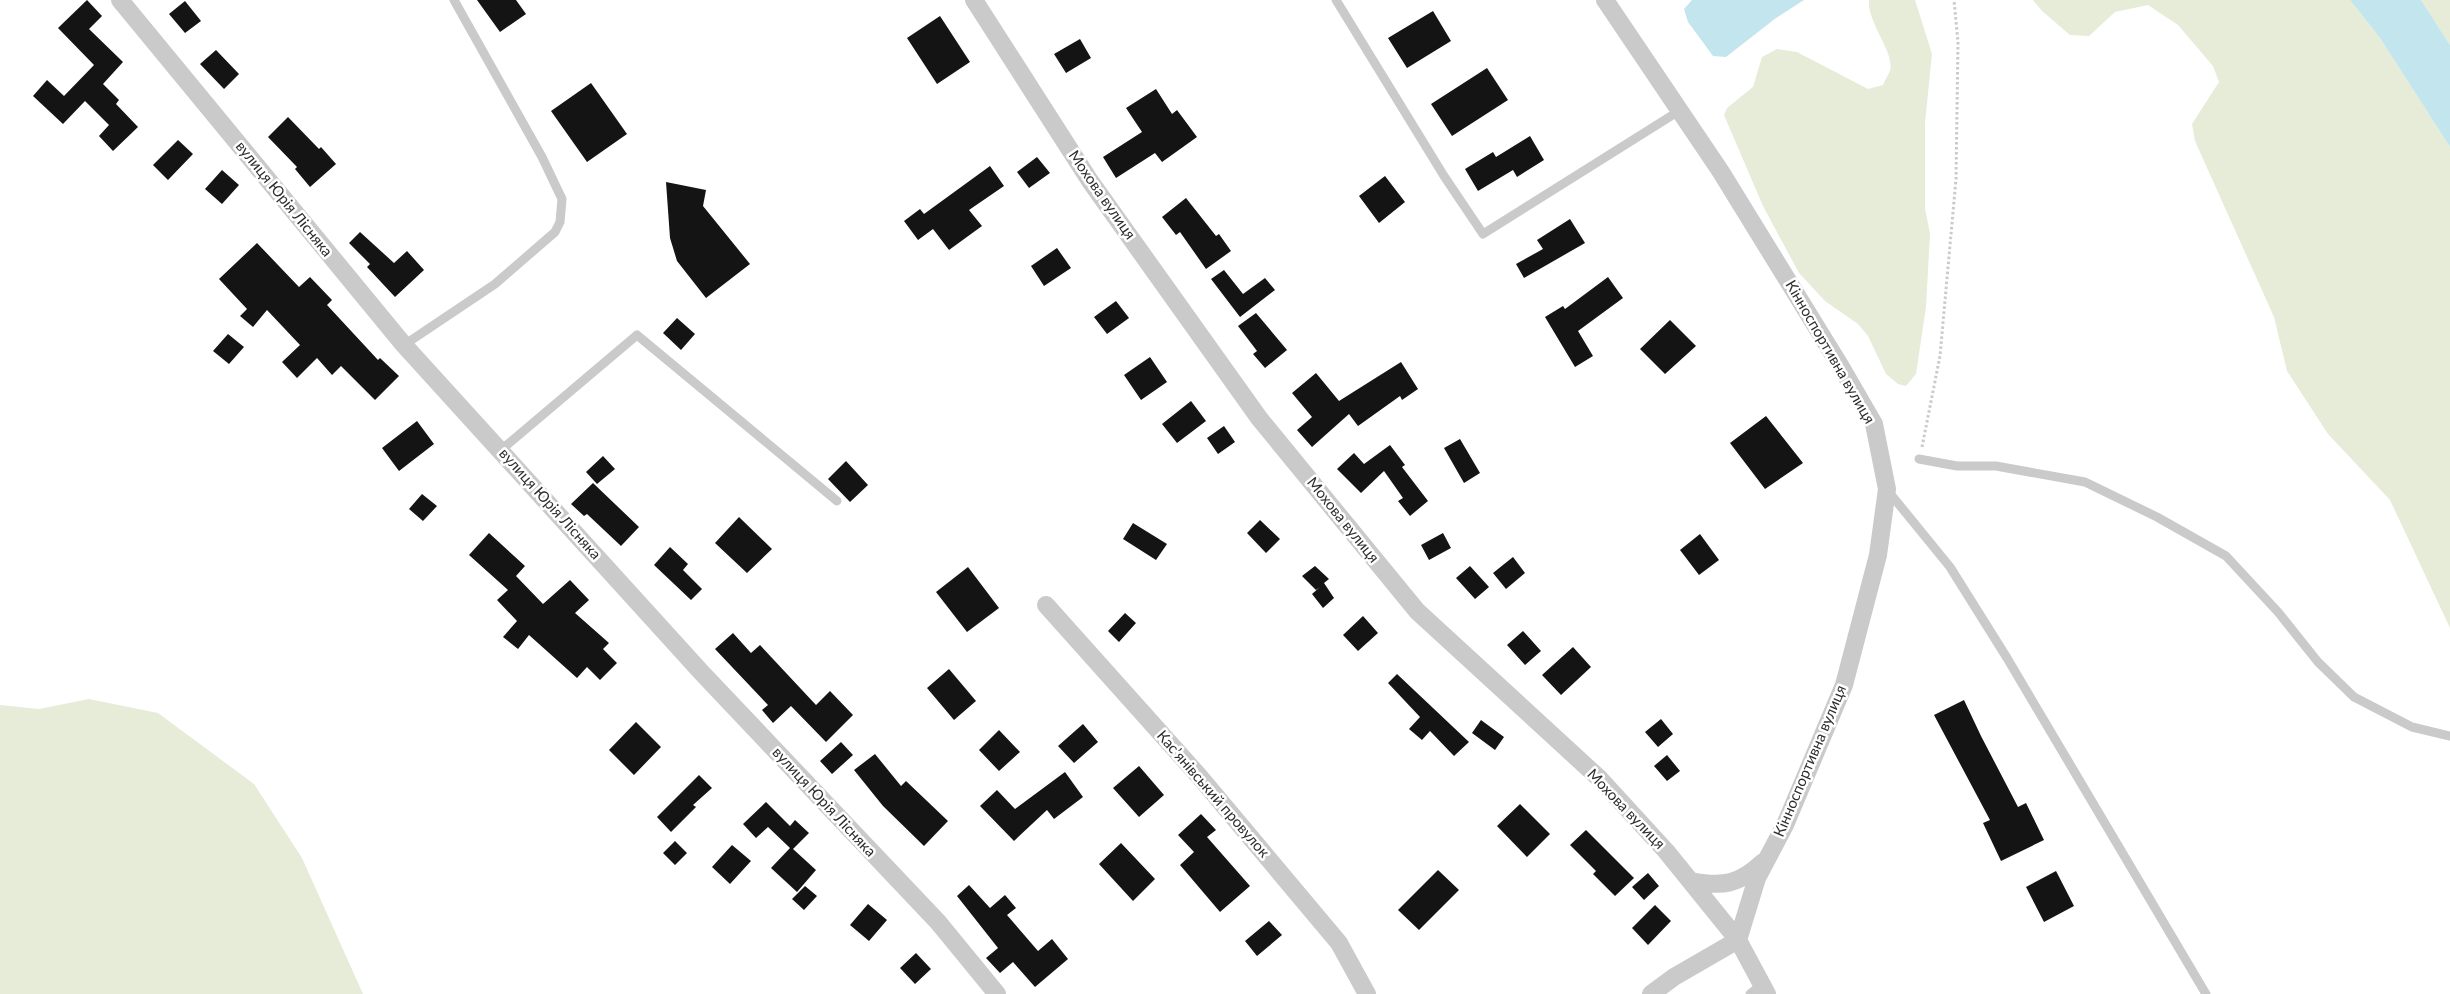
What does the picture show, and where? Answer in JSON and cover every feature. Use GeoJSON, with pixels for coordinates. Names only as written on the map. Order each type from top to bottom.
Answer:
{"type":"FeatureCollection","features":[{"type":"Feature","properties":{"kind":"street","name":"вулиця Юрія Лісняка"},"geometry":{"type":"LineString","coordinates":[[120,0],[404,345],[702,673],[938,922],[997,994]]}},
{"type":"Feature","properties":{"kind":"street","name":"Мохова вулиця"},"geometry":{"type":"LineString","coordinates":[[974,0],[1090,181],[1259,418],[1417,611],[1600,779],[1666,850],[1738,940],[1759,991]]}},
{"type":"Feature","properties":{"kind":"street","name":"Кінноспортивна вулиця"},"geometry":{"type":"LineString","coordinates":[[1605,0],[1721,172],[1874,424],[1886,489],[1878,555],[1844,685],[1784,825],[1757,878],[1738,940]]}},
{"type":"Feature","properties":{"kind":"street","name":"Касʼянівський провулок"},"geometry":{"type":"LineString","coordinates":[[1046,605],[1200,776],[1339,943],[1367,994]]}},
{"type":"Feature","properties":{"kind":"street"},"geometry":{"type":"LineString","coordinates":[[1691,881],[1717,886],[1736,880],[1753,871],[1767,858]]}},
{"type":"Feature","properties":{"kind":"street"},"geometry":{"type":"LineString","coordinates":[[1651,994],[1674,977],[1738,940]]}},
{"type":"Feature","properties":{"kind":"lane"},"geometry":{"type":"LineString","coordinates":[[404,345],[496,284],[555,232],[563,211],[562,199],[542,157],[454,0]]}},
{"type":"Feature","properties":{"kind":"lane"},"geometry":{"type":"LineString","coordinates":[[1336,0],[1483,234],[1679,111]]}},
{"type":"Feature","properties":{"kind":"lane"},"geometry":{"type":"LineString","coordinates":[[501,450],[637,334],[837,501]]}},
{"type":"Feature","properties":{"kind":"lane"},"geometry":{"type":"LineString","coordinates":[[1919,459],[1957,466],[1996,466],[2085,482],[2157,517],[2226,556],[2278,612],[2318,662],[2354,697],[2412,727],[2450,736]]}},
{"type":"Feature","properties":{"kind":"lane"},"geometry":{"type":"LineString","coordinates":[[1886,489],[1950,567],[2007,658],[2206,994]]}},
{"type":"Feature","properties":{"kind":"path"},"geometry":{"type":"LineString","coordinates":[[1919,459],[1940,356],[1956,179],[1958,42],[1954,0]]}},
{"type":"Feature","properties":{"kind":"green space"},"geometry":{"type":"Polygon","coordinates":[[[1869,0],[1915,0],[1932,54],[1925,123],[1925,208],[1930,234],[1926,307],[1916,374],[1906,386],[1898,384],[1886,374],[1868,336],[1858,324],[1825,301],[1799,273],[1763,206],[1724,115],[1727,108],[1753,87],[1762,57],[1777,49],[1797,52],[1868,89],[1883,85],[1890,71],[1889,55],[1872,18],[1869,0]]]}},
{"type":"Feature","properties":{"kind":"green space"},"geometry":{"type":"Polygon","coordinates":[[[2033,0],[2350,0],[2380,38],[2450,147],[2450,628],[2390,500],[2328,434],[2287,371],[2274,317],[2195,141],[2192,124],[2219,82],[2213,66],[2178,25],[2148,5],[2115,12],[2089,36],[2070,35],[2042,11],[2033,0]]]}},
{"type":"Feature","properties":{"kind":"green space"},"geometry":{"type":"Polygon","coordinates":[[[2421,0],[2450,0],[2450,45],[2421,0]]]}},
{"type":"Feature","properties":{"kind":"green space"},"geometry":{"type":"Polygon","coordinates":[[[89,699],[158,713],[254,784],[302,858],[363,994],[0,994],[0,705],[39,709],[89,699]]]}},
{"type":"Feature","properties":{"kind":"water"},"geometry":{"type":"Polygon","coordinates":[[[1692,0],[1804,0],[1776,18],[1726,57],[1713,56],[1688,22],[1684,9],[1692,0]]]}},
{"type":"Feature","properties":{"kind":"water"},"geometry":{"type":"Polygon","coordinates":[[[2350,0],[2421,0],[2450,45],[2450,147],[2380,38],[2350,0]]]}},
{"type":"Feature","properties":{"kind":"building"},"geometry":{"type":"Polygon","coordinates":[[[87,0],[102,16],[89,29],[123,62],[103,84],[119,100],[116,104],[138,127],[113,151],[99,136],[109,125],[85,101],[63,124],[33,96],[47,80],[64,96],[94,65],[58,28],[87,0]]]}},
{"type":"Feature","properties":{"kind":"building"},"geometry":{"type":"Polygon","coordinates":[[[477,0],[516,0],[526,14],[500,32],[477,0]]]}},
{"type":"Feature","properties":{"kind":"building"},"geometry":{"type":"Polygon","coordinates":[[[185,1],[201,21],[185,33],[169,14],[185,1]]]}},
{"type":"Feature","properties":{"kind":"building"},"geometry":{"type":"Polygon","coordinates":[[[1433,11],[1451,41],[1407,68],[1388,38],[1433,11]]]}},
{"type":"Feature","properties":{"kind":"building"},"geometry":{"type":"Polygon","coordinates":[[[940,16],[970,62],[937,84],[907,38],[940,16]]]}},
{"type":"Feature","properties":{"kind":"building"},"geometry":{"type":"Polygon","coordinates":[[[1080,39],[1091,58],[1066,73],[1054,54],[1080,39]]]}},
{"type":"Feature","properties":{"kind":"building"},"geometry":{"type":"Polygon","coordinates":[[[216,50],[239,74],[224,89],[200,64],[216,50]]]}},
{"type":"Feature","properties":{"kind":"building"},"geometry":{"type":"Polygon","coordinates":[[[1487,68],[1508,100],[1452,136],[1431,104],[1487,68]]]}},
{"type":"Feature","properties":{"kind":"building"},"geometry":{"type":"Polygon","coordinates":[[[591,83],[627,134],[587,162],[551,111],[591,83]]]}},
{"type":"Feature","properties":{"kind":"building"},"geometry":{"type":"Polygon","coordinates":[[[1156,89],[1172,114],[1177,110],[1197,137],[1162,162],[1155,153],[1116,178],[1103,157],[1142,132],[1126,108],[1156,89]]]}},
{"type":"Feature","properties":{"kind":"building"},"geometry":{"type":"Polygon","coordinates":[[[288,117],[319,149],[321,147],[336,164],[310,187],[295,169],[297,167],[268,137],[288,117]]]}},
{"type":"Feature","properties":{"kind":"building"},"geometry":{"type":"Polygon","coordinates":[[[1530,136],[1544,160],[1517,177],[1513,170],[1478,191],[1465,169],[1493,152],[1496,157],[1530,136]]]}},
{"type":"Feature","properties":{"kind":"building"},"geometry":{"type":"Polygon","coordinates":[[[178,140],[193,154],[168,180],[153,165],[178,140]]]}},
{"type":"Feature","properties":{"kind":"building"},"geometry":{"type":"Polygon","coordinates":[[[1037,157],[1050,173],[1029,188],[1017,172],[1037,157]]]}},
{"type":"Feature","properties":{"kind":"building"},"geometry":{"type":"Polygon","coordinates":[[[990,166],[1004,186],[969,210],[982,226],[949,250],[933,229],[918,240],[904,221],[920,209],[924,214],[990,166]]]}},
{"type":"Feature","properties":{"kind":"building"},"geometry":{"type":"Polygon","coordinates":[[[222,170],[239,185],[222,204],[205,189],[222,170]]]}},
{"type":"Feature","properties":{"kind":"building"},"geometry":{"type":"Polygon","coordinates":[[[1385,176],[1405,202],[1379,223],[1359,196],[1385,176]]]}},
{"type":"Feature","properties":{"kind":"building"},"geometry":{"type":"Polygon","coordinates":[[[666,182],[706,190],[703,206],[750,264],[706,298],[677,261],[670,238],[666,182]]]}},
{"type":"Feature","properties":{"kind":"building"},"geometry":{"type":"Polygon","coordinates":[[[1186,198],[1216,236],[1219,234],[1231,251],[1206,269],[1180,232],[1176,235],[1162,217],[1186,198]]]}},
{"type":"Feature","properties":{"kind":"building"},"geometry":{"type":"Polygon","coordinates":[[[1570,219],[1585,243],[1524,278],[1516,264],[1543,249],[1537,240],[1570,219]]]}},
{"type":"Feature","properties":{"kind":"building"},"geometry":{"type":"Polygon","coordinates":[[[360,232],[394,263],[407,251],[424,270],[395,297],[367,267],[370,264],[349,243],[360,232]]]}},
{"type":"Feature","properties":{"kind":"building"},"geometry":{"type":"Polygon","coordinates":[[[257,243],[299,287],[310,277],[332,300],[327,305],[378,360],[380,358],[399,376],[375,400],[341,366],[332,375],[317,358],[297,378],[282,362],[300,345],[267,310],[253,327],[240,316],[247,309],[219,279],[257,243]]]}},
{"type":"Feature","properties":{"kind":"building"},"geometry":{"type":"Polygon","coordinates":[[[1057,248],[1071,268],[1044,286],[1031,266],[1057,248]]]}},
{"type":"Feature","properties":{"kind":"building"},"geometry":{"type":"Polygon","coordinates":[[[1224,270],[1243,294],[1265,278],[1275,290],[1240,317],[1211,279],[1224,270]]]}},
{"type":"Feature","properties":{"kind":"building"},"geometry":{"type":"Polygon","coordinates":[[[1608,277],[1623,298],[1578,331],[1593,356],[1575,367],[1545,317],[1563,306],[1565,309],[1608,277]]]}},
{"type":"Feature","properties":{"kind":"building"},"geometry":{"type":"Polygon","coordinates":[[[1116,301],[1129,318],[1107,334],[1094,317],[1116,301]]]}},
{"type":"Feature","properties":{"kind":"building"},"geometry":{"type":"Polygon","coordinates":[[[1256,313],[1287,350],[1265,368],[1253,354],[1257,351],[1238,326],[1256,313]]]}},
{"type":"Feature","properties":{"kind":"building"},"geometry":{"type":"Polygon","coordinates":[[[677,318],[695,334],[681,350],[663,333],[677,318]]]}},
{"type":"Feature","properties":{"kind":"building"},"geometry":{"type":"Polygon","coordinates":[[[1670,320],[1696,346],[1665,374],[1640,349],[1670,320]]]}},
{"type":"Feature","properties":{"kind":"building"},"geometry":{"type":"Polygon","coordinates":[[[228,334],[244,347],[229,364],[213,351],[228,334]]]}},
{"type":"Feature","properties":{"kind":"building"},"geometry":{"type":"Polygon","coordinates":[[[1150,357],[1167,382],[1141,400],[1124,375],[1150,357]]]}},
{"type":"Feature","properties":{"kind":"building"},"geometry":{"type":"Polygon","coordinates":[[[1401,362],[1418,389],[1402,400],[1400,396],[1358,426],[1349,414],[1312,447],[1297,430],[1312,417],[1292,393],[1316,373],[1339,401],[1401,362]]]}},
{"type":"Feature","properties":{"kind":"building"},"geometry":{"type":"Polygon","coordinates":[[[1191,401],[1206,421],[1177,443],[1162,424],[1191,401]]]}},
{"type":"Feature","properties":{"kind":"building"},"geometry":{"type":"Polygon","coordinates":[[[1766,416],[1803,463],[1765,489],[1730,443],[1766,416]]]}},
{"type":"Feature","properties":{"kind":"building"},"geometry":{"type":"Polygon","coordinates":[[[417,421],[434,444],[399,471],[382,448],[417,421]]]}},
{"type":"Feature","properties":{"kind":"building"},"geometry":{"type":"Polygon","coordinates":[[[1224,426],[1235,442],[1218,454],[1207,438],[1224,426]]]}},
{"type":"Feature","properties":{"kind":"building"},"geometry":{"type":"Polygon","coordinates":[[[1460,439],[1480,473],[1464,483],[1444,448],[1460,439]]]}},
{"type":"Feature","properties":{"kind":"building"},"geometry":{"type":"Polygon","coordinates":[[[1390,445],[1405,465],[1402,467],[1428,501],[1410,516],[1398,501],[1403,498],[1384,471],[1361,493],[1337,469],[1354,453],[1364,464],[1390,445]]]}},
{"type":"Feature","properties":{"kind":"building"},"geometry":{"type":"Polygon","coordinates":[[[603,456],[615,469],[597,484],[586,472],[603,456]]]}},
{"type":"Feature","properties":{"kind":"building"},"geometry":{"type":"Polygon","coordinates":[[[846,461],[868,485],[850,502],[828,479],[846,461]]]}},
{"type":"Feature","properties":{"kind":"building"},"geometry":{"type":"Polygon","coordinates":[[[593,483],[639,527],[621,546],[587,514],[584,516],[571,504],[593,483]]]}},
{"type":"Feature","properties":{"kind":"building"},"geometry":{"type":"Polygon","coordinates":[[[422,494],[437,506],[423,521],[409,509],[422,494]]]}},
{"type":"Feature","properties":{"kind":"building"},"geometry":{"type":"Polygon","coordinates":[[[739,517],[772,549],[747,573],[715,543],[739,517]]]}},
{"type":"Feature","properties":{"kind":"building"},"geometry":{"type":"Polygon","coordinates":[[[1260,520],[1280,539],[1266,553],[1247,533],[1260,520]]]}},
{"type":"Feature","properties":{"kind":"building"},"geometry":{"type":"Polygon","coordinates":[[[1133,523],[1167,544],[1156,560],[1123,539],[1133,523]]]}},
{"type":"Feature","properties":{"kind":"building"},"geometry":{"type":"Polygon","coordinates":[[[489,533],[525,566],[516,576],[543,604],[570,580],[589,600],[575,613],[609,643],[603,649],[617,663],[600,680],[587,667],[577,678],[529,635],[518,649],[503,637],[517,621],[497,600],[508,590],[469,555],[489,533]]]}},
{"type":"Feature","properties":{"kind":"building"},"geometry":{"type":"Polygon","coordinates":[[[1443,533],[1451,548],[1429,560],[1421,545],[1443,533]]]}},
{"type":"Feature","properties":{"kind":"building"},"geometry":{"type":"Polygon","coordinates":[[[1700,534],[1719,560],[1699,575],[1680,550],[1700,534]]]}},
{"type":"Feature","properties":{"kind":"building"},"geometry":{"type":"Polygon","coordinates":[[[670,547],[688,564],[683,570],[702,589],[691,600],[654,565],[670,547]]]}},
{"type":"Feature","properties":{"kind":"building"},"geometry":{"type":"Polygon","coordinates":[[[1513,557],[1525,573],[1506,589],[1493,573],[1513,557]]]}},
{"type":"Feature","properties":{"kind":"building"},"geometry":{"type":"Polygon","coordinates":[[[1315,566],[1329,579],[1324,583],[1334,598],[1323,608],[1312,594],[1320,587],[1316,590],[1302,576],[1315,566]]]}},
{"type":"Feature","properties":{"kind":"building"},"geometry":{"type":"Polygon","coordinates":[[[1470,566],[1489,587],[1475,599],[1456,578],[1470,566]]]}},
{"type":"Feature","properties":{"kind":"building"},"geometry":{"type":"Polygon","coordinates":[[[968,567],[999,608],[967,632],[936,592],[968,567]]]}},
{"type":"Feature","properties":{"kind":"building"},"geometry":{"type":"Polygon","coordinates":[[[1125,613],[1136,623],[1119,642],[1108,631],[1125,613]]]}},
{"type":"Feature","properties":{"kind":"building"},"geometry":{"type":"Polygon","coordinates":[[[1363,616],[1378,633],[1358,651],[1343,635],[1363,616]]]}},
{"type":"Feature","properties":{"kind":"building"},"geometry":{"type":"Polygon","coordinates":[[[1523,631],[1541,651],[1525,665],[1507,645],[1523,631]]]}},
{"type":"Feature","properties":{"kind":"building"},"geometry":{"type":"Polygon","coordinates":[[[733,633],[751,653],[760,645],[816,705],[830,691],[853,715],[826,742],[791,706],[773,723],[762,710],[768,705],[715,649],[733,633]]]}},
{"type":"Feature","properties":{"kind":"building"},"geometry":{"type":"Polygon","coordinates":[[[1573,647],[1591,667],[1561,695],[1542,675],[1573,647]]]}},
{"type":"Feature","properties":{"kind":"building"},"geometry":{"type":"Polygon","coordinates":[[[949,669],[976,701],[954,720],[927,688],[949,669]]]}},
{"type":"Feature","properties":{"kind":"building"},"geometry":{"type":"Polygon","coordinates":[[[1397,674],[1469,742],[1454,756],[1430,731],[1422,740],[1409,729],[1420,717],[1388,683],[1397,674]]]}},
{"type":"Feature","properties":{"kind":"building"},"geometry":{"type":"Polygon","coordinates":[[[1964,700],[2018,807],[2026,803],[2044,840],[2001,861],[1983,823],[1990,820],[1934,715],[1964,700]]]}},
{"type":"Feature","properties":{"kind":"building"},"geometry":{"type":"Polygon","coordinates":[[[1661,719],[1673,734],[1658,747],[1645,732],[1661,719]]]}},
{"type":"Feature","properties":{"kind":"building"},"geometry":{"type":"Polygon","coordinates":[[[1481,720],[1504,737],[1495,750],[1472,733],[1481,720]]]}},
{"type":"Feature","properties":{"kind":"building"},"geometry":{"type":"Polygon","coordinates":[[[636,722],[661,747],[634,775],[609,750],[636,722]]]}},
{"type":"Feature","properties":{"kind":"building"},"geometry":{"type":"Polygon","coordinates":[[[1083,724],[1098,742],[1074,763],[1058,746],[1083,724]]]}},
{"type":"Feature","properties":{"kind":"building"},"geometry":{"type":"Polygon","coordinates":[[[999,730],[1020,752],[999,771],[979,750],[999,730]]]}},
{"type":"Feature","properties":{"kind":"building"},"geometry":{"type":"Polygon","coordinates":[[[841,742],[853,755],[832,774],[820,761],[841,742]]]}},
{"type":"Feature","properties":{"kind":"building"},"geometry":{"type":"Polygon","coordinates":[[[875,754],[901,786],[906,781],[948,821],[924,846],[883,806],[854,770],[875,754]]]}},
{"type":"Feature","properties":{"kind":"building"},"geometry":{"type":"Polygon","coordinates":[[[1667,755],[1680,771],[1667,781],[1654,766],[1667,755]]]}},
{"type":"Feature","properties":{"kind":"building"},"geometry":{"type":"Polygon","coordinates":[[[1139,766],[1164,795],[1139,817],[1113,788],[1139,766]]]}},
{"type":"Feature","properties":{"kind":"building"},"geometry":{"type":"Polygon","coordinates":[[[1065,772],[1083,797],[1054,819],[1047,810],[1014,841],[980,806],[997,790],[1015,809],[1065,772]]]}},
{"type":"Feature","properties":{"kind":"building"},"geometry":{"type":"Polygon","coordinates":[[[699,775],[712,788],[693,805],[696,807],[671,832],[657,817],[699,775]]]}},
{"type":"Feature","properties":{"kind":"building"},"geometry":{"type":"Polygon","coordinates":[[[766,802],[790,826],[795,820],[809,833],[793,849],[816,870],[797,892],[771,868],[790,848],[768,827],[756,838],[743,824],[766,802]]]}},
{"type":"Feature","properties":{"kind":"building"},"geometry":{"type":"Polygon","coordinates":[[[1520,804],[1550,834],[1527,857],[1497,826],[1520,804]]]}},
{"type":"Feature","properties":{"kind":"building"},"geometry":{"type":"Polygon","coordinates":[[[1201,814],[1216,830],[1207,837],[1250,886],[1220,912],[1180,865],[1194,852],[1178,835],[1201,814]]]}},
{"type":"Feature","properties":{"kind":"building"},"geometry":{"type":"Polygon","coordinates":[[[1586,830],[1634,878],[1615,896],[1593,874],[1596,871],[1570,845],[1586,830]]]}},
{"type":"Feature","properties":{"kind":"building"},"geometry":{"type":"Polygon","coordinates":[[[675,841],[687,853],[675,865],[663,853],[675,841]]]}},
{"type":"Feature","properties":{"kind":"building"},"geometry":{"type":"Polygon","coordinates":[[[1121,843],[1155,879],[1133,901],[1099,864],[1121,843]]]}},
{"type":"Feature","properties":{"kind":"building"},"geometry":{"type":"Polygon","coordinates":[[[732,845],[751,861],[730,884],[712,867],[732,845]]]}},
{"type":"Feature","properties":{"kind":"building"},"geometry":{"type":"Polygon","coordinates":[[[1438,870],[1459,890],[1419,930],[1398,910],[1438,870]]]}},
{"type":"Feature","properties":{"kind":"building"},"geometry":{"type":"Polygon","coordinates":[[[2056,871],[2074,906],[2044,922],[2026,887],[2056,871]]]}},
{"type":"Feature","properties":{"kind":"building"},"geometry":{"type":"Polygon","coordinates":[[[1648,873],[1659,886],[1644,900],[1632,887],[1648,873]]]}},
{"type":"Feature","properties":{"kind":"building"},"geometry":{"type":"Polygon","coordinates":[[[969,885],[990,908],[1005,895],[1016,908],[1007,915],[1038,951],[1052,939],[1068,959],[1035,987],[1013,962],[1000,973],[986,958],[998,948],[957,896],[969,885]]]}},
{"type":"Feature","properties":{"kind":"building"},"geometry":{"type":"Polygon","coordinates":[[[805,886],[817,896],[804,910],[792,899],[805,886]]]}},
{"type":"Feature","properties":{"kind":"building"},"geometry":{"type":"Polygon","coordinates":[[[868,904],[887,920],[869,941],[850,925],[868,904]]]}},
{"type":"Feature","properties":{"kind":"building"},"geometry":{"type":"Polygon","coordinates":[[[1655,905],[1671,921],[1648,945],[1632,928],[1655,905]]]}},
{"type":"Feature","properties":{"kind":"building"},"geometry":{"type":"Polygon","coordinates":[[[1269,921],[1282,935],[1257,956],[1245,941],[1269,921]]]}},
{"type":"Feature","properties":{"kind":"building"},"geometry":{"type":"Polygon","coordinates":[[[916,953],[931,969],[915,984],[900,968],[916,953]]]}}]}
